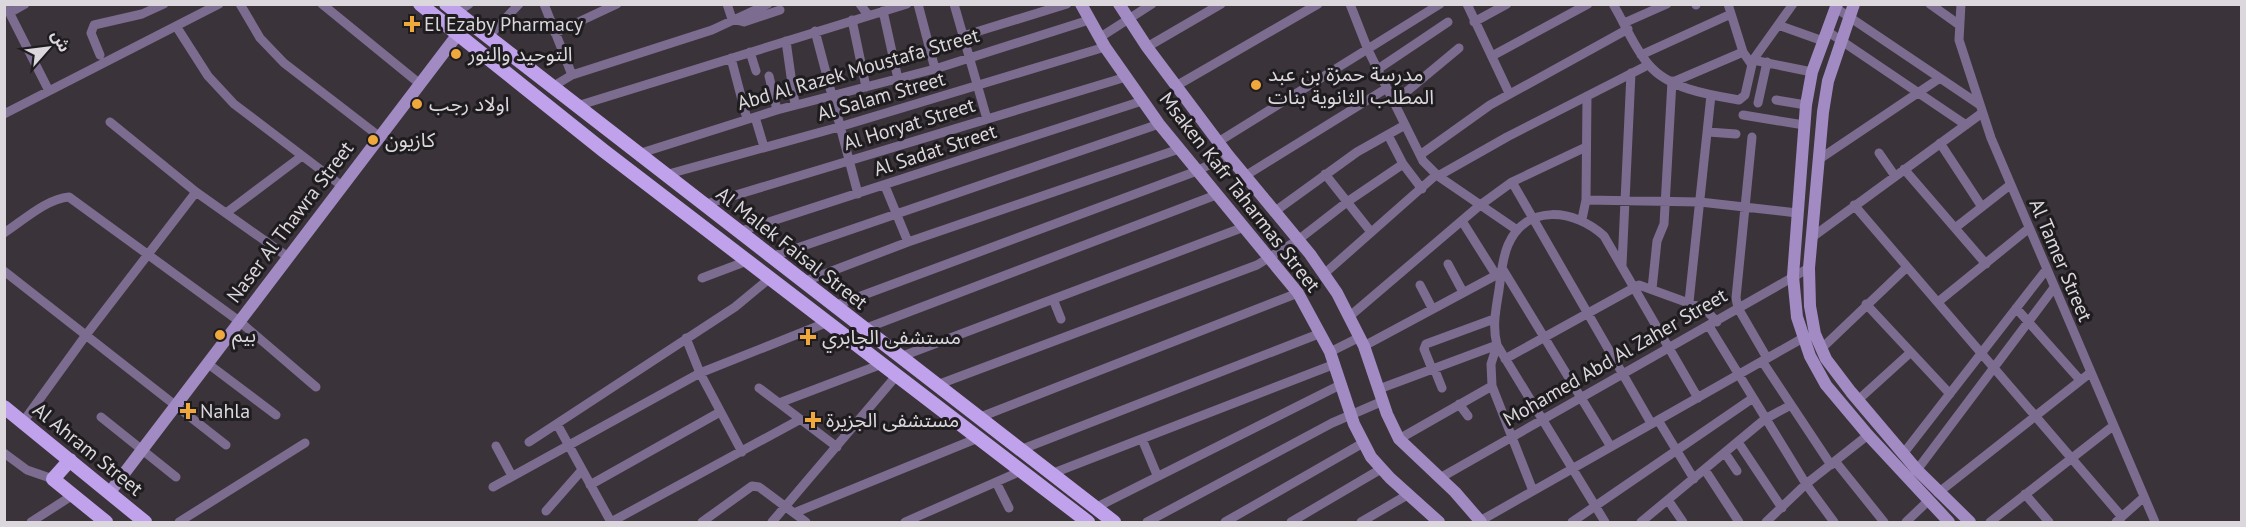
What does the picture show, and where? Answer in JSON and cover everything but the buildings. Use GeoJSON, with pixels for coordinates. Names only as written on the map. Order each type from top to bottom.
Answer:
{"type":"FeatureCollection","features":[{"type":"Feature","properties":{"kind":"main road","name":"Al Malek Faisal Street"},"geometry":{"type":"LineString","coordinates":[[420,4],[604,151],[1088,522]]}},
{"type":"Feature","properties":{"kind":"main road","name":"Al Malek Faisal Street"},"geometry":{"type":"LineString","coordinates":[[451,9],[1114,522]]}},
{"type":"Feature","properties":{"kind":"main road"},"geometry":{"type":"LineString","coordinates":[[580,132],[590,130],[594,120]]}},
{"type":"Feature","properties":{"kind":"main road"},"geometry":{"type":"LineString","coordinates":[[604,151],[607,142],[617,137]]}},
{"type":"Feature","properties":{"kind":"main road","name":"Al Ahram Street"},"geometry":{"type":"LineString","coordinates":[[4,407],[146,522]]}},
{"type":"Feature","properties":{"kind":"main road"},"geometry":{"type":"LineString","coordinates":[[70,460],[53,479],[106,522]]}},
{"type":"Feature","properties":{"kind":"street"},"geometry":{"type":"LineString","coordinates":[[25,4],[7,9],[49,91]]}},
{"type":"Feature","properties":{"kind":"street"},"geometry":{"type":"LineString","coordinates":[[100,55],[91,33],[94,25],[142,14],[164,4]]}},
{"type":"Feature","properties":{"kind":"street"},"geometry":{"type":"LineString","coordinates":[[4,114],[219,4]]}},
{"type":"Feature","properties":{"kind":"street"},"geometry":{"type":"LineString","coordinates":[[240,4],[260,38],[284,63],[380,136]]}},
{"type":"Feature","properties":{"kind":"street"},"geometry":{"type":"LineString","coordinates":[[322,4],[420,84]]}},
{"type":"Feature","properties":{"kind":"street"},"geometry":{"type":"LineString","coordinates":[[451,9],[469,4]]}},
{"type":"Feature","properties":{"kind":"street"},"geometry":{"type":"LineString","coordinates":[[488,37],[519,4]]}},
{"type":"Feature","properties":{"kind":"street"},"geometry":{"type":"LineString","coordinates":[[544,4],[572,75]]}},
{"type":"Feature","properties":{"kind":"street"},"geometry":{"type":"LineString","coordinates":[[555,33],[617,4]]}},
{"type":"Feature","properties":{"kind":"street"},"geometry":{"type":"LineString","coordinates":[[727,4],[732,19]]}},
{"type":"Feature","properties":{"kind":"street"},"geometry":{"type":"LineString","coordinates":[[552,87],[572,75],[712,30],[768,4]]}},
{"type":"Feature","properties":{"kind":"street"},"geometry":{"type":"LineString","coordinates":[[860,4],[875,11],[898,79]]}},
{"type":"Feature","properties":{"kind":"street"},"geometry":{"type":"LineString","coordinates":[[577,106],[875,11],[907,4]]}},
{"type":"Feature","properties":{"kind":"street"},"geometry":{"type":"LineString","coordinates":[[918,4],[935,69]]}},
{"type":"Feature","properties":{"kind":"street"},"geometry":{"type":"LineString","coordinates":[[954,4],[987,119]]}},
{"type":"Feature","properties":{"kind":"street"},"geometry":{"type":"LineString","coordinates":[[963,36],[1067,4]]}},
{"type":"Feature","properties":{"kind":"street","name":"Msaken Kafr Taharmas Street"},"geometry":{"type":"LineString","coordinates":[[1081,4],[1102,43],[1159,124],[1216,195],[1271,257],[1298,293],[1333,358],[1350,415],[1363,443],[1381,469],[1438,522]]}},
{"type":"Feature","properties":{"kind":"street"},"geometry":{"type":"LineString","coordinates":[[1119,4],[1147,47],[1218,142],[1324,274],[1350,316],[1362,341],[1399,439],[1481,522],[1803,338]]}},
{"type":"Feature","properties":{"kind":"street","name":"Al Salam Street"},"geometry":{"type":"LineString","coordinates":[[665,175],[977,86],[1102,43],[1128,20],[1152,4]]}},
{"type":"Feature","properties":{"kind":"street"},"geometry":{"type":"LineString","coordinates":[[1147,47],[1221,4]]}},
{"type":"Feature","properties":{"kind":"street"},"geometry":{"type":"LineString","coordinates":[[1176,86],[1318,4]]}},
{"type":"Feature","properties":{"kind":"street"},"geometry":{"type":"LineString","coordinates":[[1218,142],[1440,4]]}},
{"type":"Feature","properties":{"kind":"street"},"geometry":{"type":"LineString","coordinates":[[1467,4],[1509,93]]}},
{"type":"Feature","properties":{"kind":"street"},"geometry":{"type":"LineString","coordinates":[[1474,22],[1507,4]]}},
{"type":"Feature","properties":{"kind":"street"},"geometry":{"type":"LineString","coordinates":[[1492,56],[1588,4]]}},
{"type":"Feature","properties":{"kind":"street"},"geometry":{"type":"LineString","coordinates":[[1613,4],[1648,65],[1673,82],[1711,95],[1742,99],[1752,62],[1793,4]]}},
{"type":"Feature","properties":{"kind":"street"},"geometry":{"type":"LineString","coordinates":[[1420,154],[1509,93],[1666,4]]}},
{"type":"Feature","properties":{"kind":"street"},"geometry":{"type":"LineString","coordinates":[[1854,4],[1828,81],[1811,238],[1810,306],[1821,349],[1858,400],[1917,470],[1949,522]]}},
{"type":"Feature","properties":{"kind":"street"},"geometry":{"type":"LineString","coordinates":[[1930,4],[1958,24]]}},
{"type":"Feature","properties":{"kind":"street","name":"Al Tamer Street"},"geometry":{"type":"LineString","coordinates":[[1961,4],[1958,24],[1959,40],[1981,109],[2053,289],[2155,522]]}},
{"type":"Feature","properties":{"kind":"street"},"geometry":{"type":"LineString","coordinates":[[1351,5],[1368,50],[1420,154],[1437,176],[1517,230]]}},
{"type":"Feature","properties":{"kind":"street"},"geometry":{"type":"LineString","coordinates":[[1811,238],[1966,124],[1981,109],[1837,6],[1812,72],[1806,105],[1793,276],[1793,296],[1803,338],[1826,385],[1868,435],[1933,497],[1970,522]]}},
{"type":"Feature","properties":{"kind":"street"},"geometry":{"type":"LineString","coordinates":[[1641,55],[1730,8],[1743,52],[1752,62],[1767,62],[1812,72]]}},
{"type":"Feature","properties":{"kind":"street"},"geometry":{"type":"LineString","coordinates":[[732,19],[744,22],[780,10]]}},
{"type":"Feature","properties":{"kind":"street"},"geometry":{"type":"LineString","coordinates":[[852,20],[866,87]]}},
{"type":"Feature","properties":{"kind":"street","name":"Abd Al Razek Moustafa Street"},"geometry":{"type":"LineString","coordinates":[[638,154],[777,110],[935,69],[1089,20]]}},
{"type":"Feature","properties":{"kind":"street"},"geometry":{"type":"LineString","coordinates":[[1377,69],[1448,22]]}},
{"type":"Feature","properties":{"kind":"street"},"geometry":{"type":"LineString","coordinates":[[1778,25],[1842,41],[1966,124]]}},
{"type":"Feature","properties":{"kind":"street"},"geometry":{"type":"LineString","coordinates":[[176,26],[220,91],[342,186]]}},
{"type":"Feature","properties":{"kind":"street"},"geometry":{"type":"LineString","coordinates":[[815,32],[858,194]]}},
{"type":"Feature","properties":{"kind":"street","name":"Naser Al Thawra Street"},"geometry":{"type":"LineString","coordinates":[[110,492],[458,34]]}},
{"type":"Feature","properties":{"kind":"street"},"geometry":{"type":"LineString","coordinates":[[786,41],[795,105]]}},
{"type":"Feature","properties":{"kind":"street"},"geometry":{"type":"LineString","coordinates":[[1394,102],[1459,48]]}},
{"type":"Feature","properties":{"kind":"street"},"geometry":{"type":"LineString","coordinates":[[750,52],[756,71]]}},
{"type":"Feature","properties":{"kind":"street"},"geometry":{"type":"LineString","coordinates":[[1673,82],[1743,52]]}},
{"type":"Feature","properties":{"kind":"street"},"geometry":{"type":"LineString","coordinates":[[731,58],[751,118],[764,147]]}},
{"type":"Feature","properties":{"kind":"street"},"geometry":{"type":"LineString","coordinates":[[1758,103],[1767,62]]}},
{"type":"Feature","properties":{"kind":"street"},"geometry":{"type":"LineString","coordinates":[[1324,274],[1437,176],[1648,65]]}},
{"type":"Feature","properties":{"kind":"street"},"geometry":{"type":"LineString","coordinates":[[1622,265],[1631,74]]}},
{"type":"Feature","properties":{"kind":"street"},"geometry":{"type":"LineString","coordinates":[[769,76],[777,110]]}},
{"type":"Feature","properties":{"kind":"street","name":"Al Horyat Street"},"geometry":{"type":"LineString","coordinates":[[703,205],[1125,77]]}},
{"type":"Feature","properties":{"kind":"street"},"geometry":{"type":"LineString","coordinates":[[1801,158],[1818,160],[1940,78]]}},
{"type":"Feature","properties":{"kind":"street"},"geometry":{"type":"LineString","coordinates":[[1652,289],[1656,241],[1664,224],[1673,82]]}},
{"type":"Feature","properties":{"kind":"street"},"geometry":{"type":"LineString","coordinates":[[1245,176],[1387,88]]}},
{"type":"Feature","properties":{"kind":"street"},"geometry":{"type":"LineString","coordinates":[[1689,302],[1711,95]]}},
{"type":"Feature","properties":{"kind":"street"},"geometry":{"type":"LineString","coordinates":[[1582,219],[1586,200],[1587,96]]}},
{"type":"Feature","properties":{"kind":"street"},"geometry":{"type":"LineString","coordinates":[[1776,100],[1806,105]]}},
{"type":"Feature","properties":{"kind":"street","name":"Al Sadat Street"},"geometry":{"type":"LineString","coordinates":[[738,232],[1142,101]]}},
{"type":"Feature","properties":{"kind":"street"},"geometry":{"type":"LineString","coordinates":[[1743,115],[1804,126]]}},
{"type":"Feature","properties":{"kind":"street"},"geometry":{"type":"LineString","coordinates":[[110,122],[196,192],[288,257]]}},
{"type":"Feature","properties":{"kind":"street"},"geometry":{"type":"LineString","coordinates":[[771,257],[896,212],[1159,124]]}},
{"type":"Feature","properties":{"kind":"street"},"geometry":{"type":"LineString","coordinates":[[1274,212],[1325,174],[1406,125]]}},
{"type":"Feature","properties":{"kind":"street"},"geometry":{"type":"LineString","coordinates":[[1708,132],[1736,134]]}},
{"type":"Feature","properties":{"kind":"street"},"geometry":{"type":"LineString","coordinates":[[1388,135],[1403,164],[1422,189]]}},
{"type":"Feature","properties":{"kind":"street"},"geometry":{"type":"LineString","coordinates":[[1752,137],[1736,298],[1738,308],[1791,405],[1833,463],[1884,522]]}},
{"type":"Feature","properties":{"kind":"street"},"geometry":{"type":"LineString","coordinates":[[1940,143],[1982,207]]}},
{"type":"Feature","properties":{"kind":"street"},"geometry":{"type":"LineString","coordinates":[[1350,316],[1479,206],[1512,182],[1586,147]]}},
{"type":"Feature","properties":{"kind":"street"},"geometry":{"type":"LineString","coordinates":[[803,282],[908,242],[1179,149]]}},
{"type":"Feature","properties":{"kind":"street"},"geometry":{"type":"LineString","coordinates":[[1879,153],[1894,176]]}},
{"type":"Feature","properties":{"kind":"street"},"geometry":{"type":"LineString","coordinates":[[834,306],[1197,171],[1228,155]]}},
{"type":"Feature","properties":{"kind":"street"},"geometry":{"type":"LineString","coordinates":[[226,213],[302,156]]}},
{"type":"Feature","properties":{"kind":"street"},"geometry":{"type":"LineString","coordinates":[[937,385],[1249,268],[1298,240],[1347,201],[1403,164]]}},
{"type":"Feature","properties":{"kind":"street"},"geometry":{"type":"LineString","coordinates":[[1904,169],[1986,264]]}},
{"type":"Feature","properties":{"kind":"street"},"geometry":{"type":"LineString","coordinates":[[1325,174],[1371,232]]}},
{"type":"Feature","properties":{"kind":"street"},"geometry":{"type":"LineString","coordinates":[[1512,182],[1623,376],[1677,450],[1694,479]]}},
{"type":"Feature","properties":{"kind":"street"},"geometry":{"type":"LineString","coordinates":[[1955,228],[2010,185]]}},
{"type":"Feature","properties":{"kind":"street"},"geometry":{"type":"LineString","coordinates":[[885,186],[908,242]]}},
{"type":"Feature","properties":{"kind":"street"},"geometry":{"type":"LineString","coordinates":[[23,422],[148,252],[196,192]]}},
{"type":"Feature","properties":{"kind":"street"},"geometry":{"type":"LineString","coordinates":[[864,329],[1216,195]]}},
{"type":"Feature","properties":{"kind":"street"},"geometry":{"type":"LineString","coordinates":[[4,233],[48,203],[69,197],[148,252],[239,321],[316,387]]}},
{"type":"Feature","properties":{"kind":"street"},"geometry":{"type":"LineString","coordinates":[[1586,200],[1700,202],[1797,213]]}},
{"type":"Feature","properties":{"kind":"street"},"geometry":{"type":"LineString","coordinates":[[1854,205],[2072,458],[2119,520],[2144,497]]}},
{"type":"Feature","properties":{"kind":"street"},"geometry":{"type":"LineString","coordinates":[[1605,522],[1497,345],[1494,319],[1500,272],[1507,246],[1517,230],[1534,219],[1558,214],[1582,219],[1604,236],[1698,398]]}},
{"type":"Feature","properties":{"kind":"street"},"geometry":{"type":"LineString","coordinates":[[1462,221],[1500,272],[1544,338],[1611,447]]}},
{"type":"Feature","properties":{"kind":"street"},"geometry":{"type":"LineString","coordinates":[[900,357],[1244,227]]}},
{"type":"Feature","properties":{"kind":"street"},"geometry":{"type":"LineString","coordinates":[[1938,303],[2028,229]]}},
{"type":"Feature","properties":{"kind":"street"},"geometry":{"type":"LineString","coordinates":[[702,278],[747,261]]}},
{"type":"Feature","properties":{"kind":"street"},"geometry":{"type":"LineString","coordinates":[[1448,264],[1463,292]]}},
{"type":"Feature","properties":{"kind":"street"},"geometry":{"type":"LineString","coordinates":[[1821,349],[1907,267]]}},
{"type":"Feature","properties":{"kind":"street","name":"Mohamed Abd Al Zaher Street"},"geometry":{"type":"LineString","coordinates":[[1440,478],[1623,376],[1809,268]]}},
{"type":"Feature","properties":{"kind":"street"},"geometry":{"type":"LineString","coordinates":[[1903,454],[2046,270]]}},
{"type":"Feature","properties":{"kind":"street"},"geometry":{"type":"LineString","coordinates":[[4,271],[226,445]]}},
{"type":"Feature","properties":{"kind":"street"},"geometry":{"type":"LineString","coordinates":[[1051,474],[1142,439],[1333,358],[1362,341],[1500,272]]}},
{"type":"Feature","properties":{"kind":"street"},"geometry":{"type":"LineString","coordinates":[[529,442],[735,307],[770,278]]}},
{"type":"Feature","properties":{"kind":"street"},"geometry":{"type":"LineString","coordinates":[[1420,285],[1432,308]]}},
{"type":"Feature","properties":{"kind":"street"},"geometry":{"type":"LineString","coordinates":[[1505,359],[1642,285],[1705,309],[1738,375],[1806,484],[1834,522]]}},
{"type":"Feature","properties":{"kind":"street"},"geometry":{"type":"LineString","coordinates":[[1917,470],[2053,289]]}},
{"type":"Feature","properties":{"kind":"street"},"geometry":{"type":"LineString","coordinates":[[978,418],[1298,293]]}},
{"type":"Feature","properties":{"kind":"street"},"geometry":{"type":"LineString","coordinates":[[1053,299],[1061,319]]}},
{"type":"Feature","properties":{"kind":"street"},"geometry":{"type":"LineString","coordinates":[[1866,304],[1950,394]]}},
{"type":"Feature","properties":{"kind":"street"},"geometry":{"type":"LineString","coordinates":[[2016,309],[2080,380]]}},
{"type":"Feature","properties":{"kind":"street"},"geometry":{"type":"LineString","coordinates":[[1442,388],[1425,349],[1426,344],[1494,319]]}},
{"type":"Feature","properties":{"kind":"street"},"geometry":{"type":"LineString","coordinates":[[493,487],[700,373],[828,322]]}},
{"type":"Feature","properties":{"kind":"street"},"geometry":{"type":"LineString","coordinates":[[1020,450],[1321,333]]}},
{"type":"Feature","properties":{"kind":"street"},"geometry":{"type":"LineString","coordinates":[[686,338],[700,373],[742,452]]}},
{"type":"Feature","properties":{"kind":"street"},"geometry":{"type":"LineString","coordinates":[[1147,522],[1350,415],[1381,395],[1433,369],[1497,345]]}},
{"type":"Feature","properties":{"kind":"street"},"geometry":{"type":"LineString","coordinates":[[1497,345],[1491,364],[1492,386],[1533,491]]}},
{"type":"Feature","properties":{"kind":"street"},"geometry":{"type":"LineString","coordinates":[[1858,400],[1911,352]]}},
{"type":"Feature","properties":{"kind":"street"},"geometry":{"type":"LineString","coordinates":[[207,363],[276,415]]}},
{"type":"Feature","properties":{"kind":"street"},"geometry":{"type":"LineString","coordinates":[[779,403],[882,363]]}},
{"type":"Feature","properties":{"kind":"street"},"geometry":{"type":"LineString","coordinates":[[1906,522],[1933,497],[2090,373]]}},
{"type":"Feature","properties":{"kind":"street"},"geometry":{"type":"LineString","coordinates":[[790,510],[837,447],[897,375]]}},
{"type":"Feature","properties":{"kind":"street"},"geometry":{"type":"LineString","coordinates":[[1095,508],[1342,384]]}},
{"type":"Feature","properties":{"kind":"street"},"geometry":{"type":"LineString","coordinates":[[1399,439],[1492,386]]}},
{"type":"Feature","properties":{"kind":"street"},"geometry":{"type":"LineString","coordinates":[[759,388],[837,447]]}},
{"type":"Feature","properties":{"kind":"street"},"geometry":{"type":"LineString","coordinates":[[1572,522],[1753,398]]}},
{"type":"Feature","properties":{"kind":"street"},"geometry":{"type":"LineString","coordinates":[[1459,404],[1468,416]]}},
{"type":"Feature","properties":{"kind":"street"},"geometry":{"type":"LineString","coordinates":[[1644,522],[1766,419],[1791,405]]}},
{"type":"Feature","properties":{"kind":"street"},"geometry":{"type":"LineString","coordinates":[[590,485],[720,412]]}},
{"type":"Feature","properties":{"kind":"street"},"geometry":{"type":"LineString","coordinates":[[101,417],[176,477]]}},
{"type":"Feature","properties":{"kind":"street"},"geometry":{"type":"LineString","coordinates":[[557,424],[611,522],[799,420]]}},
{"type":"Feature","properties":{"kind":"street"},"geometry":{"type":"LineString","coordinates":[[1989,522],[2113,426]]}},
{"type":"Feature","properties":{"kind":"street"},"geometry":{"type":"LineString","coordinates":[[1769,522],[1806,484],[1868,435]]}},
{"type":"Feature","properties":{"kind":"street"},"geometry":{"type":"LineString","coordinates":[[772,522],[790,510],[978,438]]}},
{"type":"Feature","properties":{"kind":"street"},"geometry":{"type":"LineString","coordinates":[[1142,439],[1157,476]]}},
{"type":"Feature","properties":{"kind":"street"},"geometry":{"type":"LineString","coordinates":[[1738,442],[1782,508]]}},
{"type":"Feature","properties":{"kind":"street"},"geometry":{"type":"LineString","coordinates":[[179,522],[306,443]]}},
{"type":"Feature","properties":{"kind":"street"},"geometry":{"type":"LineString","coordinates":[[1224,522],[1363,443]]}},
{"type":"Feature","properties":{"kind":"street"},"geometry":{"type":"LineString","coordinates":[[496,446],[512,476]]}},
{"type":"Feature","properties":{"kind":"street"},"geometry":{"type":"LineString","coordinates":[[4,453],[27,470],[53,479]]}},
{"type":"Feature","properties":{"kind":"street"},"geometry":{"type":"LineString","coordinates":[[1725,453],[1737,471]]}},
{"type":"Feature","properties":{"kind":"street"},"geometry":{"type":"LineString","coordinates":[[1291,522],[1381,469]]}},
{"type":"Feature","properties":{"kind":"street"},"geometry":{"type":"LineString","coordinates":[[546,511],[582,470]]}},
{"type":"Feature","properties":{"kind":"street"},"geometry":{"type":"LineString","coordinates":[[1705,470],[1738,522]]}},
{"type":"Feature","properties":{"kind":"street"},"geometry":{"type":"LineString","coordinates":[[905,522],[1021,471]]}},
{"type":"Feature","properties":{"kind":"street"},"geometry":{"type":"LineString","coordinates":[[996,482],[1010,508]]}},
{"type":"Feature","properties":{"kind":"street"},"geometry":{"type":"LineString","coordinates":[[702,522],[752,486],[759,487],[806,522]]}},
{"type":"Feature","properties":{"kind":"street"},"geometry":{"type":"LineString","coordinates":[[1361,522],[1409,494]]}},
{"type":"Feature","properties":{"kind":"street"},"geometry":{"type":"LineString","coordinates":[[2025,494],[2049,522]]}},
{"type":"Feature","properties":{"kind":"street"},"geometry":{"type":"LineString","coordinates":[[31,522],[73,495]]}},
{"type":"Feature","properties":{"kind":"street"},"geometry":{"type":"LineString","coordinates":[[1668,500],[1683,522]]}},
{"type":"Feature","properties":{"kind":"place","name":"El Ezaby Pharmacy"},"geometry":{"type":"Point","coordinates":[412,24]}},
{"type":"Feature","properties":{"kind":"place","name":"التوحيد والنور"},"geometry":{"type":"Point","coordinates":[456,54]}},
{"type":"Feature","properties":{"kind":"place","name":"مدرسة حمزة بن عبد المطلب الثانوية بنات"},"geometry":{"type":"Point","coordinates":[1256,85]}},
{"type":"Feature","properties":{"kind":"place","name":"اولاد رجب"},"geometry":{"type":"Point","coordinates":[417,104]}},
{"type":"Feature","properties":{"kind":"place","name":"كازيون"},"geometry":{"type":"Point","coordinates":[373,140]}},
{"type":"Feature","properties":{"kind":"place","name":"بيم"},"geometry":{"type":"Point","coordinates":[220,335]}},
{"type":"Feature","properties":{"kind":"place","name":"مستشفى الجابري"},"geometry":{"type":"Point","coordinates":[808,337]}},
{"type":"Feature","properties":{"kind":"place","name":"Nahla"},"geometry":{"type":"Point","coordinates":[188,411]}},
{"type":"Feature","properties":{"kind":"place","name":"مستشفى الجزيرة"},"geometry":{"type":"Point","coordinates":[813,420]}}]}
